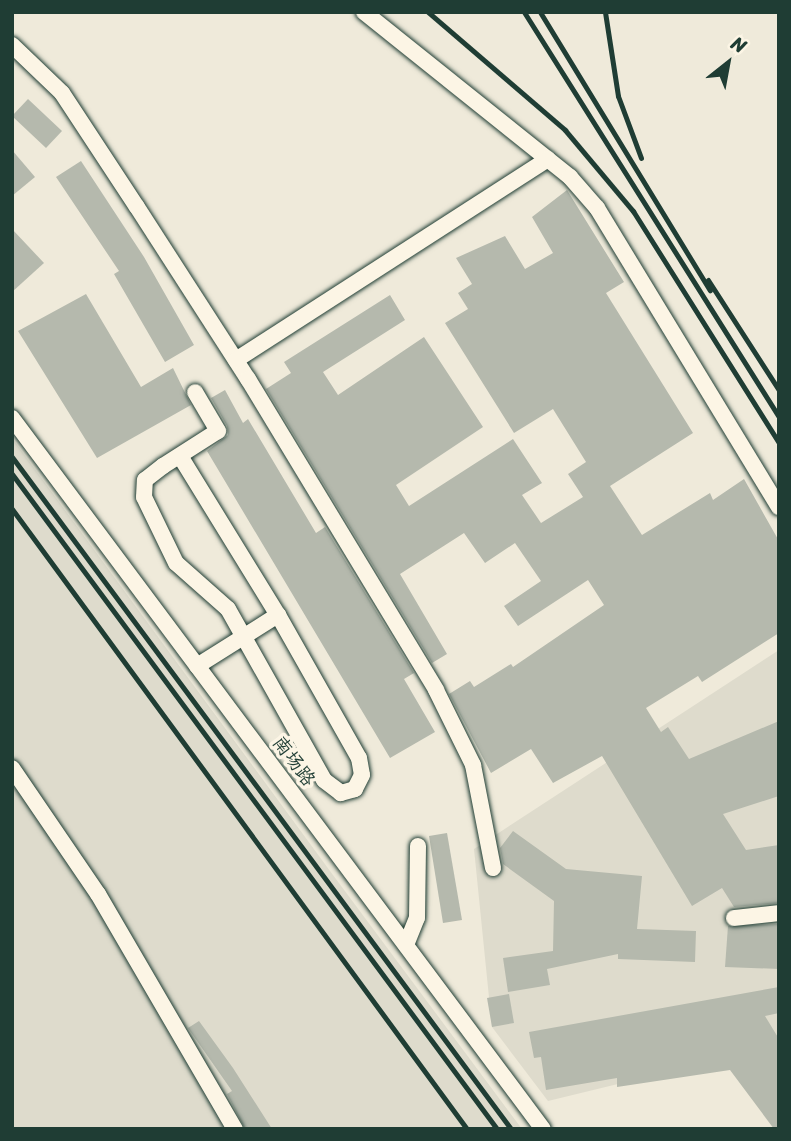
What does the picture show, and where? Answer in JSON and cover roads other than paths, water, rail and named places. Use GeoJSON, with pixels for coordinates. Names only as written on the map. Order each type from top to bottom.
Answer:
{"type":"FeatureCollection","features":[{"type":"Feature","properties":{"kind":"street"},"geometry":{"type":"LineString","coordinates":[[364,12],[548,159],[597,208],[779,507]]}},
{"type":"Feature","properties":{"kind":"street"},"geometry":{"type":"LineString","coordinates":[[12,45],[62,93],[236,360],[460,732],[483,798],[493,868]]}},
{"type":"Feature","properties":{"kind":"street"},"geometry":{"type":"LineString","coordinates":[[236,360],[548,159]]}},
{"type":"Feature","properties":{"kind":"street"},"geometry":{"type":"LineString","coordinates":[[180,456],[278,615],[359,758],[362,775],[355,789],[341,793],[324,780],[228,609],[176,563],[144,497],[145,480],[180,456],[218,431],[195,392]]}},
{"type":"Feature","properties":{"kind":"street","name":"南场路"},"geometry":{"type":"LineString","coordinates":[[12,418],[543,1129]]}},
{"type":"Feature","properties":{"kind":"street"},"geometry":{"type":"LineString","coordinates":[[197,666],[278,615]]}},
{"type":"Feature","properties":{"kind":"street"},"geometry":{"type":"LineString","coordinates":[[12,768],[98,894],[235,1129]]}},
{"type":"Feature","properties":{"kind":"street"},"geometry":{"type":"LineString","coordinates":[[406,945],[417,918],[418,846]]}},
{"type":"Feature","properties":{"kind":"street"},"geometry":{"type":"LineString","coordinates":[[734,918],[779,913]]}},
{"type":"Feature","properties":{"kind":"railway"},"geometry":{"type":"LineString","coordinates":[[428,12],[565,130],[633,211],[779,443]]}},
{"type":"Feature","properties":{"kind":"railway"},"geometry":{"type":"LineString","coordinates":[[524,12],[779,417]]}},
{"type":"Feature","properties":{"kind":"railway"},"geometry":{"type":"LineString","coordinates":[[540,12],[710,290]]}},
{"type":"Feature","properties":{"kind":"railway"},"geometry":{"type":"LineString","coordinates":[[605,12],[618,96],[641,158]]}},
{"type":"Feature","properties":{"kind":"railway"},"geometry":{"type":"LineString","coordinates":[[708,280],[779,390]]}},
{"type":"Feature","properties":{"kind":"railway"},"geometry":{"type":"LineString","coordinates":[[12,457],[511,1129]]}},
{"type":"Feature","properties":{"kind":"railway"},"geometry":{"type":"LineString","coordinates":[[12,474],[497,1129]]}},
{"type":"Feature","properties":{"kind":"railway"},"geometry":{"type":"LineString","coordinates":[[12,509],[467,1129]]}}]}
